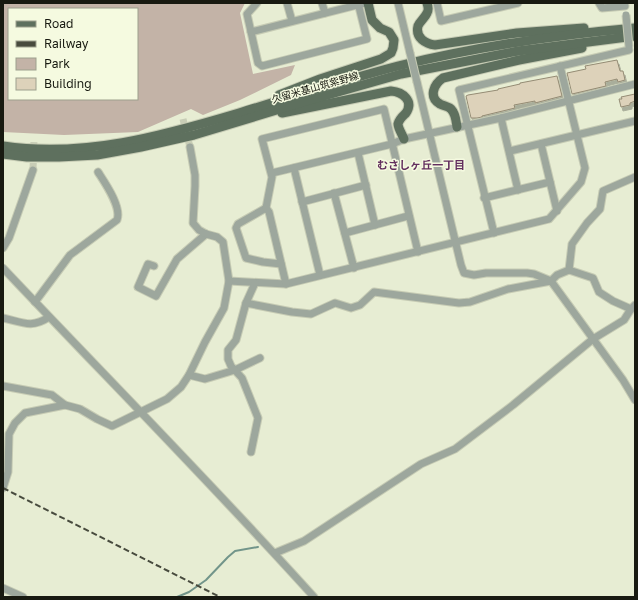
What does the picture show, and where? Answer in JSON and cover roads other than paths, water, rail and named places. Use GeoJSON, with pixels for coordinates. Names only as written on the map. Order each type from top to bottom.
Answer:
{"type":"FeatureCollection","features":[{"type":"Feature","properties":{"kind":"main road"},"geometry":{"type":"LineString","coordinates":[[253,113],[272,98],[320,79],[381,59],[391,53],[394,40],[389,32],[380,28],[372,20],[362,3]]}},
{"type":"Feature","properties":{"kind":"main road"},"geometry":{"type":"LineString","coordinates":[[427,3],[427,14],[420,23],[417,31],[421,39],[428,45],[550,30],[598,27],[617,30]]}},
{"type":"Feature","properties":{"kind":"main road","name":"久留米基山筑紫野線"},"geometry":{"type":"LineString","coordinates":[[3,154],[27,157],[59,157],[97,155],[141,148],[186,137],[326,86],[412,63],[510,44],[635,28]]}},
{"type":"Feature","properties":{"kind":"main road","name":"久留米基山筑紫野線"},"geometry":{"type":"LineString","coordinates":[[3,146],[27,149],[56,149],[117,144],[253,113],[414,71],[518,51],[635,36]]}},
{"type":"Feature","properties":{"kind":"main road"},"geometry":{"type":"LineString","coordinates":[[457,127],[452,109],[439,103],[435,99],[433,89],[434,86],[442,78],[519,60],[586,47],[610,38]]}},
{"type":"Feature","properties":{"kind":"main road"},"geometry":{"type":"LineString","coordinates":[[253,113],[282,113],[392,91],[398,92],[404,95],[408,101],[408,109],[399,121],[398,125],[404,139]]}},
{"type":"Feature","properties":{"kind":"street"},"geometry":{"type":"LineString","coordinates":[[251,32],[362,3],[367,39],[262,66],[258,63],[251,32],[247,14],[257,3]]}},
{"type":"Feature","properties":{"kind":"street"},"geometry":{"type":"LineString","coordinates":[[287,3],[292,21]]}},
{"type":"Feature","properties":{"kind":"street"},"geometry":{"type":"LineString","coordinates":[[322,3],[325,13]]}},
{"type":"Feature","properties":{"kind":"street"},"geometry":{"type":"LineString","coordinates":[[398,3],[462,270],[468,275],[527,273],[534,274],[551,281],[623,380],[635,400]]}},
{"type":"Feature","properties":{"kind":"street"},"geometry":{"type":"LineString","coordinates":[[437,3],[441,21],[508,4],[518,3]]}},
{"type":"Feature","properties":{"kind":"street"},"geometry":{"type":"LineString","coordinates":[[494,233],[484,198],[459,90],[631,50],[624,4],[602,8],[599,3]]}},
{"type":"Feature","properties":{"kind":"street"},"geometry":{"type":"LineString","coordinates":[[229,282],[286,284],[549,219],[581,182],[585,168],[560,66]]}},
{"type":"Feature","properties":{"kind":"street"},"geometry":{"type":"LineString","coordinates":[[272,173],[392,144],[404,139],[501,118],[635,84]]}},
{"type":"Feature","properties":{"kind":"street"},"geometry":{"type":"LineString","coordinates":[[286,284],[269,212],[266,208],[272,173],[262,139],[384,109],[408,216],[418,252]]}},
{"type":"Feature","properties":{"kind":"street"},"geometry":{"type":"LineString","coordinates":[[501,118],[518,190]]}},
{"type":"Feature","properties":{"kind":"street"},"geometry":{"type":"LineString","coordinates":[[510,152],[635,121]]}},
{"type":"Feature","properties":{"kind":"street"},"geometry":{"type":"LineString","coordinates":[[541,144],[557,211]]}},
{"type":"Feature","properties":{"kind":"street"},"geometry":{"type":"LineString","coordinates":[[3,386],[52,396],[65,405],[80,409],[112,426],[166,399],[181,387],[189,375],[224,308],[229,282],[223,242],[216,237],[198,230],[193,223],[195,175],[190,147]]}},
{"type":"Feature","properties":{"kind":"street"},"geometry":{"type":"LineString","coordinates":[[358,152],[375,225]]}},
{"type":"Feature","properties":{"kind":"street"},"geometry":{"type":"LineString","coordinates":[[294,168],[320,275]]}},
{"type":"Feature","properties":{"kind":"street"},"geometry":{"type":"LineString","coordinates":[[3,248],[33,170]]}},
{"type":"Feature","properties":{"kind":"street"},"geometry":{"type":"LineString","coordinates":[[35,302],[70,255],[117,220],[119,215],[112,195],[98,172]]}},
{"type":"Feature","properties":{"kind":"street"},"geometry":{"type":"LineString","coordinates":[[569,270],[572,244],[587,223],[600,209],[603,191],[635,176]]}},
{"type":"Feature","properties":{"kind":"street"},"geometry":{"type":"LineString","coordinates":[[484,198],[550,182]]}},
{"type":"Feature","properties":{"kind":"street"},"geometry":{"type":"LineString","coordinates":[[302,202],[366,185]]}},
{"type":"Feature","properties":{"kind":"street"},"geometry":{"type":"LineString","coordinates":[[334,193],[354,268]]}},
{"type":"Feature","properties":{"kind":"street"},"geometry":{"type":"LineString","coordinates":[[266,208],[238,224],[236,228],[246,258],[281,264]]}},
{"type":"Feature","properties":{"kind":"street"},"geometry":{"type":"LineString","coordinates":[[345,233],[408,216]]}},
{"type":"Feature","properties":{"kind":"street"},"geometry":{"type":"LineString","coordinates":[[154,266],[148,264],[138,286],[156,296],[177,259],[206,234]]}},
{"type":"Feature","properties":{"kind":"street"},"geometry":{"type":"LineString","coordinates":[[3,268],[142,412],[275,553],[314,597]]}},
{"type":"Feature","properties":{"kind":"street"},"geometry":{"type":"LineString","coordinates":[[246,303],[292,312],[312,314],[335,303],[351,308],[360,305],[374,292],[459,303],[470,302],[508,289],[551,281],[557,275],[569,270],[593,278],[599,292],[613,301],[633,307],[624,320],[593,339],[513,405],[455,449],[421,464],[304,541],[275,553]]}},
{"type":"Feature","properties":{"kind":"street"},"geometry":{"type":"LineString","coordinates":[[251,452],[258,418],[242,378],[231,366],[228,359],[228,350],[236,340],[246,303],[255,283]]}},
{"type":"Feature","properties":{"kind":"street"},"geometry":{"type":"LineString","coordinates":[[3,318],[32,325],[40,323],[49,317]]}},
{"type":"Feature","properties":{"kind":"street"},"geometry":{"type":"LineString","coordinates":[[189,375],[205,379],[235,370],[260,358]]}},
{"type":"Feature","properties":{"kind":"street"},"geometry":{"type":"LineString","coordinates":[[3,488],[8,472],[9,434],[15,423],[25,414],[65,405]]}},
{"type":"Feature","properties":{"kind":"street"},"geometry":{"type":"LineString","coordinates":[[3,588],[23,597]]}},
{"type":"Feature","properties":{"kind":"waterway"},"geometry":{"type":"LineString","coordinates":[[177,597],[189,592],[206,580],[235,551],[258,547]]}},
{"type":"Feature","properties":{"kind":"tunnel"},"geometry":{"type":"LineString","coordinates":[[183,119],[190,147]]}},
{"type":"Feature","properties":{"kind":"tunnel"},"geometry":{"type":"LineString","coordinates":[[33,170],[34,140]]}},
{"type":"Feature","properties":{"kind":"railway"},"geometry":{"type":"LineString","coordinates":[[3,488],[220,597]]}},
{"type":"Feature","properties":{"kind":"district","name":"むさしヶ丘一丁目"},"geometry":{"type":"Point","coordinates":[421,164]}}]}
